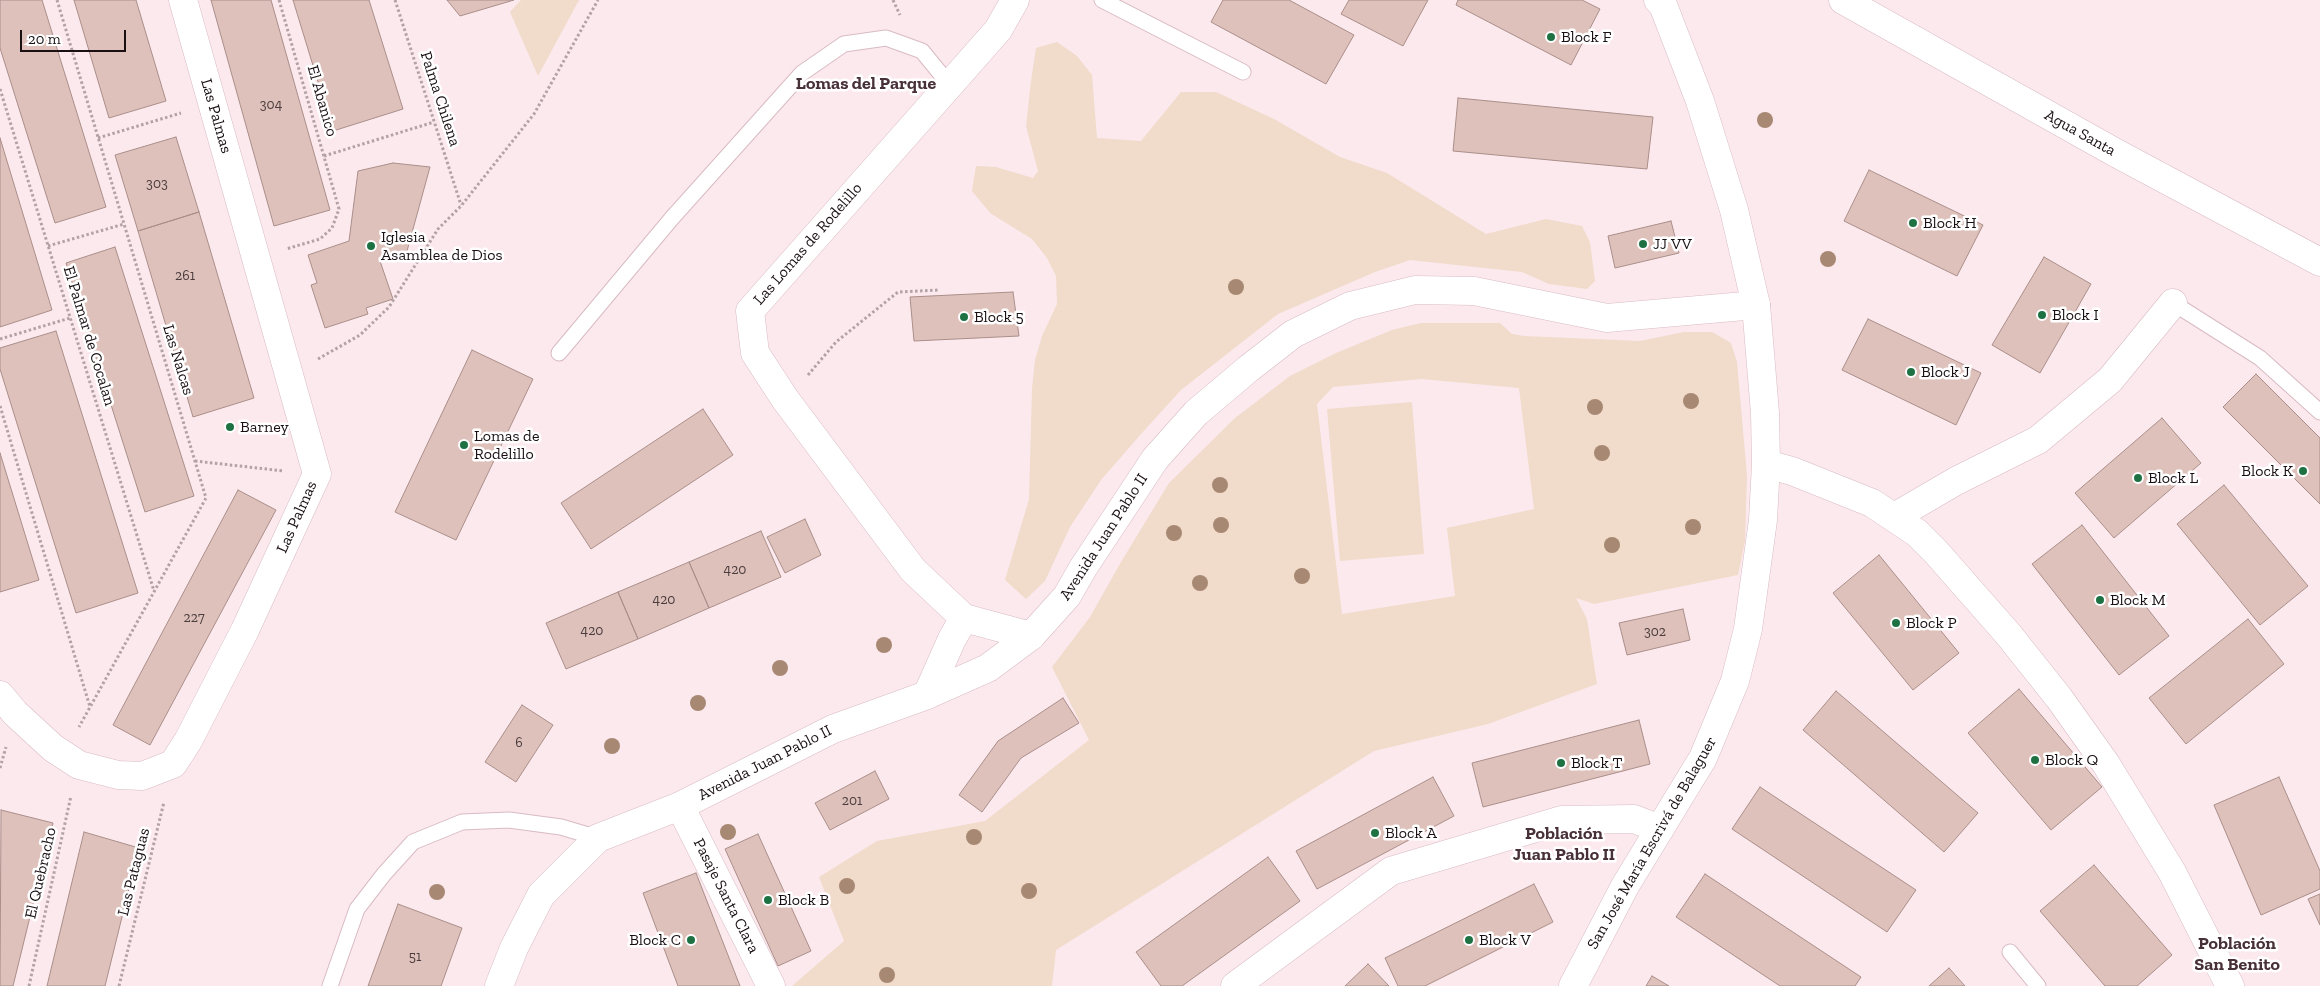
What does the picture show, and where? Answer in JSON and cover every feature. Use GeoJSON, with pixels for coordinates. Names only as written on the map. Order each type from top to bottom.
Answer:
{"type":"FeatureCollection","features":[{"type":"Feature","properties":{"kind":"street","name":"Las Palmas"},"geometry":{"type":"LineString","coordinates":[[173,764],[188,741],[244,630],[317,474],[183,0]]}},
{"type":"Feature","properties":{"kind":"street","name":"Las Lomas de Rodelillo"},"geometry":{"type":"LineString","coordinates":[[1015,0],[998,30],[750,310],[755,353],[785,400],[913,570],[964,618],[1031,636]]}},
{"type":"Feature","properties":{"kind":"street","name":"San José María Escrivá de Balaguer"},"geometry":{"type":"LineString","coordinates":[[1573,986],[1625,886],[1683,794],[1703,758],[1735,681],[1748,629],[1763,520],[1766,464],[1756,305],[1734,210],[1711,138],[1663,5],[1658,0]]}},
{"type":"Feature","properties":{"kind":"street","name":"Agua Santa"},"geometry":{"type":"LineString","coordinates":[[1843,0],[2116,153],[2320,262]]}},
{"type":"Feature","properties":{"kind":"street","name":"Avenida Juan Pablo II"},"geometry":{"type":"LineString","coordinates":[[499,986],[514,948],[541,895],[598,838],[680,806],[833,729],[927,695],[988,668],[1031,636],[1067,596],[1083,568],[1156,459],[1196,413],[1248,368],[1293,334],[1350,306],[1415,290],[1474,291],[1607,318],[1756,305]]}},
{"type":"Feature","properties":{"kind":"street"},"geometry":{"type":"LineString","coordinates":[[1896,516],[1956,482],[2038,440],[2110,380],[2173,303]]}},
{"type":"Feature","properties":{"kind":"street"},"geometry":{"type":"LineString","coordinates":[[1766,464],[1872,502],[1896,516],[1936,552],[2008,634],[2059,698],[2106,764],[2172,872],[2230,986]]}},
{"type":"Feature","properties":{"kind":"street"},"geometry":{"type":"LineString","coordinates":[[927,695],[952,639],[964,618]]}},
{"type":"Feature","properties":{"kind":"street"},"geometry":{"type":"LineString","coordinates":[[0,694],[53,748],[78,765],[118,775],[142,776],[173,764]]}},
{"type":"Feature","properties":{"kind":"street","name":"Pasaje Santa Clara"},"geometry":{"type":"LineString","coordinates":[[680,806],[771,986]]}},
{"type":"Feature","properties":{"kind":"street"},"geometry":{"type":"LineString","coordinates":[[1235,986],[1391,871],[1562,820],[1634,818],[1660,829]]}},
{"type":"Feature","properties":{"kind":"lane"},"geometry":{"type":"LineString","coordinates":[[1102,0],[1243,72]]}},
{"type":"Feature","properties":{"kind":"lane"},"geometry":{"type":"LineString","coordinates":[[559,353],[672,218],[802,73],[844,44],[886,38],[922,51],[949,84]]}},
{"type":"Feature","properties":{"kind":"lane"},"geometry":{"type":"LineString","coordinates":[[2173,303],[2260,358],[2320,412]]}},
{"type":"Feature","properties":{"kind":"lane"},"geometry":{"type":"LineString","coordinates":[[330,986],[357,909],[384,874],[413,842],[462,822],[509,820],[561,826],[598,838]]}},
{"type":"Feature","properties":{"kind":"lane"},"geometry":{"type":"LineString","coordinates":[[2010,952],[2038,986]]}},
{"type":"Feature","properties":{"kind":"path","name":"Las Nalcas"},"geometry":{"type":"LineString","coordinates":[[6,426],[90,708],[206,498],[56,0]]}},
{"type":"Feature","properties":{"kind":"path","name":"El Abanico"},"geometry":{"type":"LineString","coordinates":[[256,258],[320,239],[332,228],[339,209],[279,0]]}},
{"type":"Feature","properties":{"kind":"path","name":"Palma Chilena"},"geometry":{"type":"LineString","coordinates":[[395,0],[461,206]]}},
{"type":"Feature","properties":{"kind":"path"},"geometry":{"type":"LineString","coordinates":[[289,376],[360,334],[389,307],[438,229],[461,206],[534,114],[598,0]]}},
{"type":"Feature","properties":{"kind":"path","name":"El Palmar de Cocalan"},"geometry":{"type":"LineString","coordinates":[[0,88],[154,592]]}},
{"type":"Feature","properties":{"kind":"path"},"geometry":{"type":"LineString","coordinates":[[98,138],[212,104]]}},
{"type":"Feature","properties":{"kind":"path"},"geometry":{"type":"LineString","coordinates":[[324,156],[434,122]]}},
{"type":"Feature","properties":{"kind":"path"},"geometry":{"type":"LineString","coordinates":[[48,246],[124,224]]}},
{"type":"Feature","properties":{"kind":"path"},"geometry":{"type":"LineString","coordinates":[[785,400],[836,342],[898,292],[940,290]]}},
{"type":"Feature","properties":{"kind":"path"},"geometry":{"type":"LineString","coordinates":[[0,339],[70,318]]}},
{"type":"Feature","properties":{"kind":"path"},"geometry":{"type":"LineString","coordinates":[[0,406],[6,426],[0,428]]}},
{"type":"Feature","properties":{"kind":"path"},"geometry":{"type":"LineString","coordinates":[[195,461],[317,474]]}},
{"type":"Feature","properties":{"kind":"path","name":"Las Pataguas"},"geometry":{"type":"LineString","coordinates":[[119,986],[173,764]]}},
{"type":"Feature","properties":{"kind":"path","name":"El Quebracho"},"geometry":{"type":"LineString","coordinates":[[29,986],[78,765]]}},
{"type":"Feature","properties":{"kind":"shaded area"},"geometry":{"type":"Polygon","coordinates":[[[521,0],[579,0],[538,76],[510,12],[521,0]]]}},
{"type":"Feature","properties":{"kind":"shaded area"},"geometry":{"type":"Polygon","coordinates":[[[1057,42],[1077,56],[1092,75],[1097,138],[1141,141],[1181,92],[1216,92],[1274,119],[1340,157],[1387,173],[1486,234],[1546,219],[1582,226],[1590,242],[1595,281],[1587,289],[1549,284],[1522,272],[1410,260],[1375,272],[1278,314],[1181,390],[1141,434],[1101,480],[1070,527],[1045,581],[1026,599],[1005,580],[1029,499],[1032,388],[1035,360],[1042,336],[1057,304],[1056,276],[1047,258],[1032,239],[990,213],[972,191],[976,166],[996,167],[1033,178],[1038,171],[1026,126],[1031,81],[1036,48],[1057,42]]]}},
{"type":"Feature","properties":{"kind":"shaded area"},"geometry":{"type":"Polygon","coordinates":[[[1421,323],[1500,323],[1512,334],[1524,336],[1640,341],[1684,332],[1712,332],[1731,343],[1737,362],[1747,476],[1745,541],[1738,575],[1594,604],[1576,598],[1587,619],[1597,684],[1488,724],[1374,751],[1056,950],[1052,986],[792,986],[844,941],[819,877],[877,841],[985,821],[1089,740],[1052,667],[1090,617],[1169,483],[1235,418],[1290,376],[1336,353],[1392,330],[1421,323]],[[1422,379],[1333,387],[1317,404],[1342,614],[1455,596],[1447,528],[1534,509],[1519,388],[1422,379]]]}},
{"type":"Feature","properties":{"kind":"shaded area"},"geometry":{"type":"Polygon","coordinates":[[[1412,402],[1424,554],[1340,561],[1327,409],[1412,402]]]}},
{"type":"Feature","properties":{"kind":"building"},"geometry":{"type":"Polygon","coordinates":[[[0,0],[42,0],[106,207],[55,223],[0,48],[0,0]]]}},
{"type":"Feature","properties":{"kind":"building"},"geometry":{"type":"Polygon","coordinates":[[[74,0],[136,0],[166,101],[109,118],[74,0]]]}},
{"type":"Feature","properties":{"kind":"building"},"geometry":{"type":"Polygon","coordinates":[[[211,0],[271,0],[330,210],[274,226],[211,0]]]}},
{"type":"Feature","properties":{"kind":"building"},"geometry":{"type":"Polygon","coordinates":[[[293,0],[369,0],[403,109],[333,131],[293,0]]]}},
{"type":"Feature","properties":{"kind":"building"},"geometry":{"type":"Polygon","coordinates":[[[447,0],[514,0],[460,16],[447,0]]]}},
{"type":"Feature","properties":{"kind":"building"},"geometry":{"type":"Polygon","coordinates":[[[1223,0],[1289,0],[1354,35],[1326,84],[1211,22],[1223,0]]]}},
{"type":"Feature","properties":{"kind":"building"},"geometry":{"type":"Polygon","coordinates":[[[1349,0],[1428,0],[1403,46],[1341,14],[1349,0]]]}},
{"type":"Feature","properties":{"kind":"building","name":"Block F"},"geometry":{"type":"Polygon","coordinates":[[[1458,0],[1582,0],[1600,9],[1571,65],[1456,5],[1458,0]]]}},
{"type":"Feature","properties":{"kind":"building"},"geometry":{"type":"Polygon","coordinates":[[[1458,98],[1653,117],[1647,169],[1453,151],[1458,98]]]}},
{"type":"Feature","properties":{"kind":"building"},"geometry":{"type":"Polygon","coordinates":[[[176,137],[199,212],[138,231],[115,155],[176,137]]]}},
{"type":"Feature","properties":{"kind":"building"},"geometry":{"type":"Polygon","coordinates":[[[0,138],[52,310],[0,327],[0,138]]]}},
{"type":"Feature","properties":{"kind":"building","name":"Iglesia Asamblea de Dios"},"geometry":{"type":"Polygon","coordinates":[[[393,163],[430,167],[407,251],[380,261],[393,299],[366,308],[368,314],[325,328],[311,285],[317,283],[308,255],[349,241],[358,171],[393,163]]]}},
{"type":"Feature","properties":{"kind":"building","name":"Block H"},"geometry":{"type":"Polygon","coordinates":[[[1869,170],[1983,225],[1957,276],[1844,221],[1869,170]]]}},
{"type":"Feature","properties":{"kind":"building"},"geometry":{"type":"Polygon","coordinates":[[[199,212],[254,398],[193,417],[138,231],[199,212]]]}},
{"type":"Feature","properties":{"kind":"building","name":"JJ VV"},"geometry":{"type":"Polygon","coordinates":[[[1671,221],[1679,253],[1615,268],[1608,236],[1671,221]]]}},
{"type":"Feature","properties":{"kind":"building"},"geometry":{"type":"Polygon","coordinates":[[[115,247],[194,496],[145,512],[66,263],[115,247]]]}},
{"type":"Feature","properties":{"kind":"building","name":"Block I"},"geometry":{"type":"Polygon","coordinates":[[[2044,257],[2091,284],[2040,373],[1992,345],[2044,257]]]}},
{"type":"Feature","properties":{"kind":"building","name":"Block 5"},"geometry":{"type":"Polygon","coordinates":[[[1013,292],[1019,336],[914,341],[910,297],[1013,292]]]}},
{"type":"Feature","properties":{"kind":"building","name":"Block J"},"geometry":{"type":"Polygon","coordinates":[[[1868,319],[1981,373],[1956,425],[1842,370],[1868,319]]]}},
{"type":"Feature","properties":{"kind":"building"},"geometry":{"type":"Polygon","coordinates":[[[56,331],[138,593],[76,613],[0,369],[0,348],[56,331]]]}},
{"type":"Feature","properties":{"kind":"building","name":"Lomas de Rodelillo"},"geometry":{"type":"Polygon","coordinates":[[[472,350],[533,379],[456,540],[395,512],[472,350]]]}},
{"type":"Feature","properties":{"kind":"building","name":"Block K"},"geometry":{"type":"Polygon","coordinates":[[[2256,374],[2320,438],[2320,504],[2223,407],[2256,374]]]}},
{"type":"Feature","properties":{"kind":"building"},"geometry":{"type":"Polygon","coordinates":[[[703,409],[733,455],[591,549],[561,503],[703,409]]]}},
{"type":"Feature","properties":{"kind":"building","name":"Block L"},"geometry":{"type":"Polygon","coordinates":[[[2162,418],[2201,463],[2114,538],[2075,493],[2162,418]]]}},
{"type":"Feature","properties":{"kind":"building"},"geometry":{"type":"Polygon","coordinates":[[[0,453],[39,580],[0,592],[0,453]]]}},
{"type":"Feature","properties":{"kind":"building"},"geometry":{"type":"Polygon","coordinates":[[[2224,485],[2308,586],[2260,625],[2177,524],[2224,485]]]}},
{"type":"Feature","properties":{"kind":"building"},"geometry":{"type":"Polygon","coordinates":[[[238,490],[276,510],[150,745],[113,725],[238,490]]]}},
{"type":"Feature","properties":{"kind":"building"},"geometry":{"type":"Polygon","coordinates":[[[805,519],[821,555],[785,573],[767,537],[805,519]]]}},
{"type":"Feature","properties":{"kind":"building","name":"Block M"},"geometry":{"type":"Polygon","coordinates":[[[2082,525],[2169,636],[2119,675],[2032,564],[2082,525]]]}},
{"type":"Feature","properties":{"kind":"building"},"geometry":{"type":"Polygon","coordinates":[[[761,531],[781,577],[709,608],[689,562],[761,531]]]}},
{"type":"Feature","properties":{"kind":"building","name":"Block P"},"geometry":{"type":"Polygon","coordinates":[[[1879,555],[1959,653],[1913,690],[1833,593],[1879,555]]]}},
{"type":"Feature","properties":{"kind":"building"},"geometry":{"type":"Polygon","coordinates":[[[689,562],[709,608],[638,639],[618,592],[689,562]]]}},
{"type":"Feature","properties":{"kind":"building"},"geometry":{"type":"Polygon","coordinates":[[[618,592],[638,639],[566,669],[546,623],[618,592]]]}},
{"type":"Feature","properties":{"kind":"building"},"geometry":{"type":"Polygon","coordinates":[[[1683,609],[1690,640],[1627,655],[1619,623],[1683,609]]]}},
{"type":"Feature","properties":{"kind":"building"},"geometry":{"type":"Polygon","coordinates":[[[2248,619],[2284,664],[2186,744],[2149,698],[2248,619]]]}},
{"type":"Feature","properties":{"kind":"building","name":"Block Q"},"geometry":{"type":"Polygon","coordinates":[[[2019,689],[2102,787],[2051,830],[1968,733],[2019,689]]]}},
{"type":"Feature","properties":{"kind":"building"},"geometry":{"type":"Polygon","coordinates":[[[1836,691],[1978,813],[1944,852],[1803,730],[1836,691]]]}},
{"type":"Feature","properties":{"kind":"building"},"geometry":{"type":"Polygon","coordinates":[[[1063,698],[1079,723],[1021,758],[982,812],[959,795],[998,741],[1063,698]]]}},
{"type":"Feature","properties":{"kind":"building"},"geometry":{"type":"Polygon","coordinates":[[[522,705],[553,725],[516,782],[485,762],[522,705]]]}},
{"type":"Feature","properties":{"kind":"building","name":"Block T"},"geometry":{"type":"Polygon","coordinates":[[[1639,720],[1650,764],[1483,807],[1472,763],[1639,720]]]}},
{"type":"Feature","properties":{"kind":"building"},"geometry":{"type":"Polygon","coordinates":[[[875,771],[889,799],[830,830],[815,803],[875,771]]]}},
{"type":"Feature","properties":{"kind":"building","name":"Block A"},"geometry":{"type":"Polygon","coordinates":[[[1433,777],[1454,816],[1317,889],[1296,851],[1433,777]]]}},
{"type":"Feature","properties":{"kind":"building"},"geometry":{"type":"Polygon","coordinates":[[[2279,777],[2320,871],[2320,889],[2261,915],[2214,805],[2279,777]]]}},
{"type":"Feature","properties":{"kind":"building"},"geometry":{"type":"Polygon","coordinates":[[[1760,787],[1916,890],[1887,932],[1732,829],[1760,787]]]}},
{"type":"Feature","properties":{"kind":"building"},"geometry":{"type":"Polygon","coordinates":[[[1,810],[53,823],[13,986],[0,986],[1,810]]]}},
{"type":"Feature","properties":{"kind":"building"},"geometry":{"type":"Polygon","coordinates":[[[84,832],[139,848],[105,986],[47,986],[84,832]]]}},
{"type":"Feature","properties":{"kind":"building","name":"Block B"},"geometry":{"type":"Polygon","coordinates":[[[758,834],[811,951],[778,966],[725,849],[758,834]]]}},
{"type":"Feature","properties":{"kind":"building"},"geometry":{"type":"Polygon","coordinates":[[[1268,857],[1300,901],[1182,986],[1161,986],[1136,952],[1268,857]]]}},
{"type":"Feature","properties":{"kind":"building"},"geometry":{"type":"Polygon","coordinates":[[[2094,865],[2172,955],[2137,986],[2105,986],[2040,911],[2094,865]]]}},
{"type":"Feature","properties":{"kind":"building","name":"Block C"},"geometry":{"type":"Polygon","coordinates":[[[696,873],[740,986],[678,986],[643,893],[696,873]]]}},
{"type":"Feature","properties":{"kind":"building"},"geometry":{"type":"Polygon","coordinates":[[[1705,874],[1861,977],[1855,986],[1780,986],[1676,917],[1705,874]]]}},
{"type":"Feature","properties":{"kind":"building","name":"Block V"},"geometry":{"type":"Polygon","coordinates":[[[1534,884],[1553,922],[1425,986],[1398,986],[1385,958],[1534,884]]]}},
{"type":"Feature","properties":{"kind":"building"},"geometry":{"type":"Polygon","coordinates":[[[2320,894],[2320,925],[2308,899],[2320,894]]]}},
{"type":"Feature","properties":{"kind":"building"},"geometry":{"type":"Polygon","coordinates":[[[398,904],[462,928],[441,986],[368,986],[398,904]]]}},
{"type":"Feature","properties":{"kind":"building"},"geometry":{"type":"Polygon","coordinates":[[[1368,964],[1389,986],[1345,986],[1368,964]]]}},
{"type":"Feature","properties":{"kind":"building"},"geometry":{"type":"Polygon","coordinates":[[[1949,968],[1965,986],[1929,986],[1949,968]]]}},
{"type":"Feature","properties":{"kind":"building"},"geometry":{"type":"Polygon","coordinates":[[[1652,976],[1669,986],[1646,986],[1652,976]]]}},
{"type":"Feature","properties":{"kind":"place","name":"Block F"},"geometry":{"type":"Point","coordinates":[1551,37]}},
{"type":"Feature","properties":{"kind":"place","name":"Block H"},"geometry":{"type":"Point","coordinates":[1913,223]}},
{"type":"Feature","properties":{"kind":"place","name":"JJ VV"},"geometry":{"type":"Point","coordinates":[1643,244]}},
{"type":"Feature","properties":{"kind":"place","name":"Iglesia Asamblea de Dios"},"geometry":{"type":"Point","coordinates":[371,246]}},
{"type":"Feature","properties":{"kind":"place","name":"Block I"},"geometry":{"type":"Point","coordinates":[2042,315]}},
{"type":"Feature","properties":{"kind":"place","name":"Block 5"},"geometry":{"type":"Point","coordinates":[964,317]}},
{"type":"Feature","properties":{"kind":"place","name":"Block J"},"geometry":{"type":"Point","coordinates":[1911,372]}},
{"type":"Feature","properties":{"kind":"place","name":"Barney"},"geometry":{"type":"Point","coordinates":[230,427]}},
{"type":"Feature","properties":{"kind":"place","name":"Lomas de Rodelillo"},"geometry":{"type":"Point","coordinates":[464,445]}},
{"type":"Feature","properties":{"kind":"place","name":"Block K"},"geometry":{"type":"Point","coordinates":[2303,471]}},
{"type":"Feature","properties":{"kind":"place","name":"Block L"},"geometry":{"type":"Point","coordinates":[2138,478]}},
{"type":"Feature","properties":{"kind":"place","name":"Block M"},"geometry":{"type":"Point","coordinates":[2100,600]}},
{"type":"Feature","properties":{"kind":"place","name":"Block P"},"geometry":{"type":"Point","coordinates":[1896,623]}},
{"type":"Feature","properties":{"kind":"place","name":"Block Q"},"geometry":{"type":"Point","coordinates":[2035,760]}},
{"type":"Feature","properties":{"kind":"place","name":"Block T"},"geometry":{"type":"Point","coordinates":[1561,763]}},
{"type":"Feature","properties":{"kind":"place","name":"Block A"},"geometry":{"type":"Point","coordinates":[1375,833]}},
{"type":"Feature","properties":{"kind":"place","name":"Block B"},"geometry":{"type":"Point","coordinates":[768,900]}},
{"type":"Feature","properties":{"kind":"place","name":"Block C"},"geometry":{"type":"Point","coordinates":[691,940]}},
{"type":"Feature","properties":{"kind":"place","name":"Block V"},"geometry":{"type":"Point","coordinates":[1469,940]}},
{"type":"Feature","properties":{"kind":"district","name":"Lomas del Parque"},"geometry":{"type":"Point","coordinates":[866,84]}},
{"type":"Feature","properties":{"kind":"district","name":"Población Juan Pablo II"},"geometry":{"type":"Point","coordinates":[1564,844]}},
{"type":"Feature","properties":{"kind":"district","name":"Población San Benito"},"geometry":{"type":"Point","coordinates":[2237,954]}}]}
